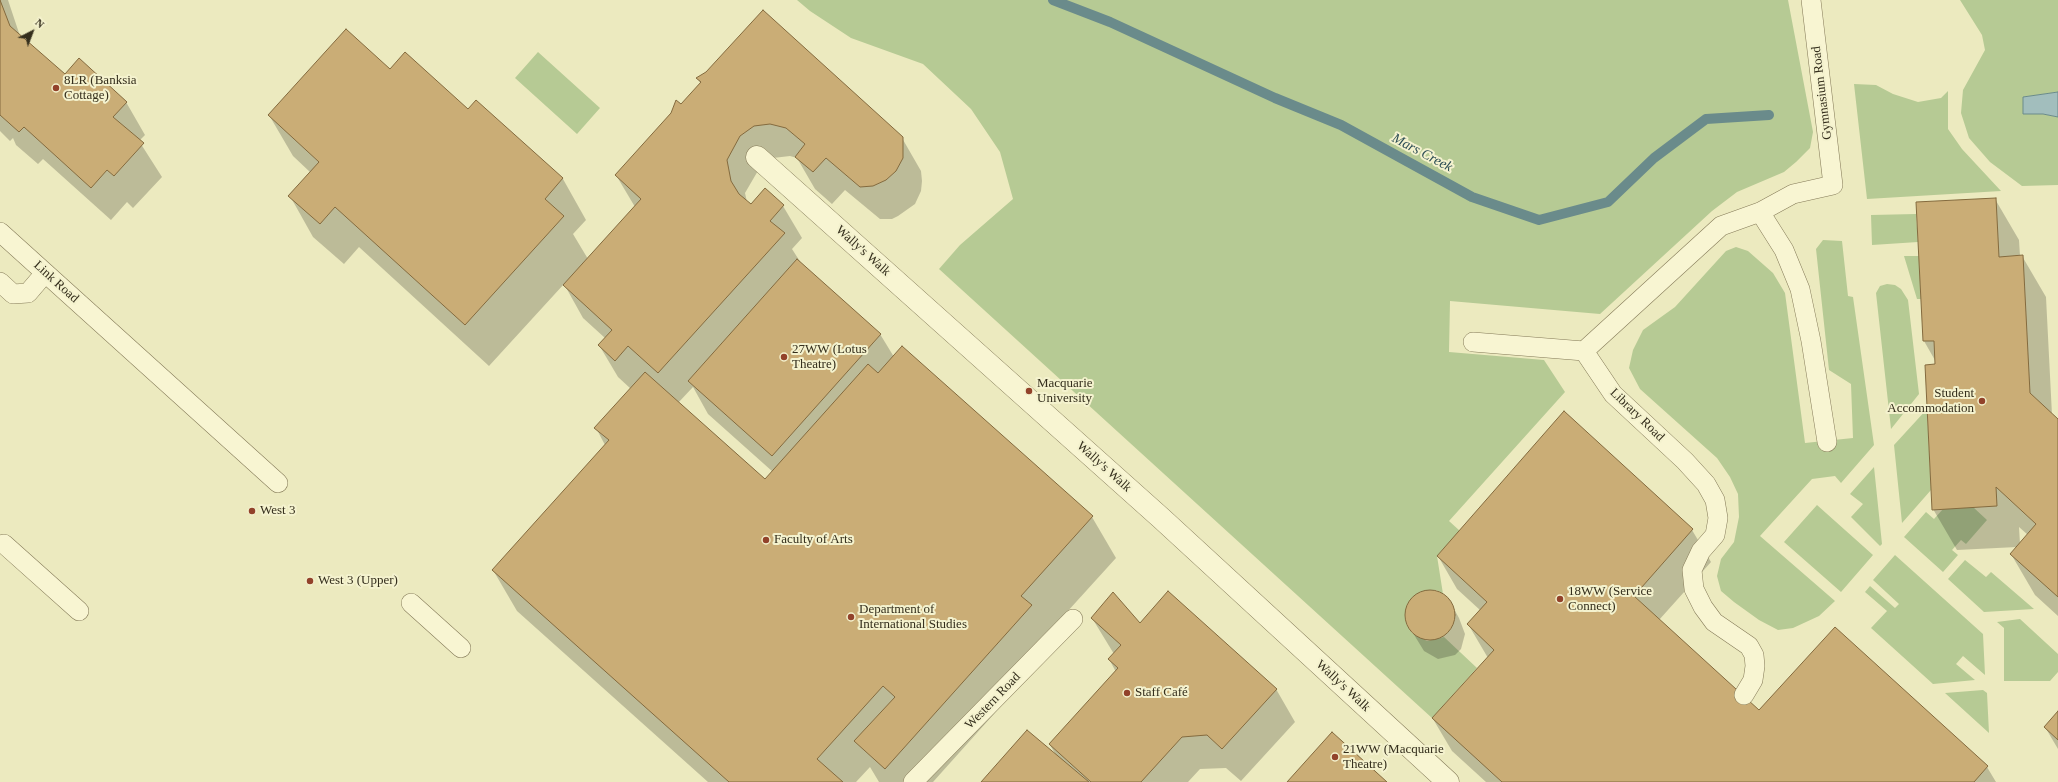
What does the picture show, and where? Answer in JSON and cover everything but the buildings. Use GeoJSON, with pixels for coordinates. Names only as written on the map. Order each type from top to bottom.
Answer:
{"type":"FeatureCollection","features":[{"type":"Feature","properties":{"kind":"street","name":"Wally's Walk"},"geometry":{"type":"LineString","coordinates":[[757,157],[1161,518],[1448,782]]}},
{"type":"Feature","properties":{"kind":"lane","name":"Gymnasium Road"},"geometry":{"type":"LineString","coordinates":[[1760,212],[1793,194],[1833,185],[1811,0]]}},
{"type":"Feature","properties":{"kind":"lane"},"geometry":{"type":"LineString","coordinates":[[1473,342],[1584,351],[1721,226],[1760,212],[1784,250],[1800,289],[1811,341],[1827,442]]}},
{"type":"Feature","properties":{"kind":"lane","name":"Link Road"},"geometry":{"type":"LineString","coordinates":[[0,232],[278,483]]}},
{"type":"Feature","properties":{"kind":"lane"},"geometry":{"type":"LineString","coordinates":[[0,282],[13,294],[28,293],[46,273]]}},
{"type":"Feature","properties":{"kind":"lane","name":"Library Road"},"geometry":{"type":"LineString","coordinates":[[1584,351],[1613,394],[1686,461],[1706,484],[1715,500],[1718,518],[1715,535],[1701,551],[1692,570],[1694,589],[1703,607],[1714,622],[1749,646],[1754,655],[1755,666],[1753,680],[1744,696]]}},
{"type":"Feature","properties":{"kind":"lane"},"geometry":{"type":"LineString","coordinates":[[6,541],[79,611]]}},
{"type":"Feature","properties":{"kind":"lane"},"geometry":{"type":"LineString","coordinates":[[411,603],[461,648]]}},
{"type":"Feature","properties":{"kind":"lane","name":"Western Road"},"geometry":{"type":"LineString","coordinates":[[914,782],[1073,619]]}},
{"type":"Feature","properties":{"kind":"green space"},"geometry":{"type":"Polygon","coordinates":[[[797,0],[1788,0],[1813,132],[1810,148],[1796,162],[1784,172],[1737,192],[1712,211],[1600,314],[1450,301],[1449,352],[1544,360],[1565,392],[1449,521],[1460,531],[1437,556],[1443,594],[1436,590],[1421,592],[1408,603],[1405,618],[1412,633],[1427,641],[1444,637],[1477,668],[1432,718],[939,269],[960,245],[1013,199],[1000,152],[971,109],[923,64],[851,38],[810,11],[797,0]]]}},
{"type":"Feature","properties":{"kind":"green space"},"geometry":{"type":"Polygon","coordinates":[[[1960,0],[2058,0],[2058,92],[2023,97],[2023,114],[2043,114],[2058,117],[2058,185],[2022,186],[1990,162],[1969,138],[1961,113],[1963,90],[1985,50],[1982,35],[1960,0]]]}},
{"type":"Feature","properties":{"kind":"green space"},"geometry":{"type":"Polygon","coordinates":[[[538,52],[600,108],[577,134],[515,78],[538,52]]]}},
{"type":"Feature","properties":{"kind":"green space"},"geometry":{"type":"Polygon","coordinates":[[[1854,84],[1876,85],[1893,94],[1918,102],[1941,98],[1948,91],[1948,129],[1962,149],[2001,191],[1867,199],[1854,84]]]}},
{"type":"Feature","properties":{"kind":"green space"},"geometry":{"type":"Polygon","coordinates":[[[1916,214],[1918,242],[1872,245],[1871,215],[1916,214]]]}},
{"type":"Feature","properties":{"kind":"green space"},"geometry":{"type":"Polygon","coordinates":[[[1823,240],[1842,241],[1848,296],[1853,297],[1874,445],[1841,483],[1835,476],[1812,479],[1760,536],[1835,601],[1819,616],[1793,628],[1778,630],[1759,620],[1721,591],[1717,576],[1721,559],[1734,542],[1739,517],[1738,494],[1730,477],[1717,458],[1640,389],[1629,368],[1633,350],[1643,330],[1675,307],[1726,251],[1736,247],[1748,251],[1773,273],[1785,293],[1805,443],[1853,438],[1851,384],[1829,370],[1816,249],[1823,240]]]}},
{"type":"Feature","properties":{"kind":"green space"},"geometry":{"type":"Polygon","coordinates":[[[1904,256],[1919,256],[1921,299],[1917,299],[1904,256]]]}},
{"type":"Feature","properties":{"kind":"green space"},"geometry":{"type":"Polygon","coordinates":[[[1887,284],[1895,285],[1901,289],[1908,300],[1919,394],[1891,429],[1876,293],[1880,286],[1887,284]]]}},
{"type":"Feature","properties":{"kind":"green space"},"geometry":{"type":"Polygon","coordinates":[[[1927,409],[1931,490],[1902,523],[1894,445],[1927,409]]]}},
{"type":"Feature","properties":{"kind":"green space"},"geometry":{"type":"Polygon","coordinates":[[[1874,467],[1882,544],[1880,546],[1851,517],[1863,504],[1850,494],[1874,467]]]}},
{"type":"Feature","properties":{"kind":"green space"},"geometry":{"type":"Polygon","coordinates":[[[1817,505],[1873,555],[1841,592],[1784,542],[1817,505]]]}},
{"type":"Feature","properties":{"kind":"green space"},"geometry":{"type":"Polygon","coordinates":[[[1973,507],[1987,520],[1966,544],[1961,540],[1952,550],[1958,555],[1943,572],[1904,537],[1926,512],[1934,519],[1943,509],[1973,507]]]}},
{"type":"Feature","properties":{"kind":"green space"},"geometry":{"type":"Polygon","coordinates":[[[1895,555],[1983,634],[1985,675],[1963,656],[1956,664],[1975,680],[1933,684],[1871,628],[1887,611],[1865,592],[1870,586],[1895,608],[1899,604],[1873,580],[1895,555]]]}},
{"type":"Feature","properties":{"kind":"green space"},"geometry":{"type":"Polygon","coordinates":[[[1965,560],[1986,577],[1991,572],[2034,609],[1984,612],[1948,579],[1965,560]]]}},
{"type":"Feature","properties":{"kind":"green space"},"geometry":{"type":"Polygon","coordinates":[[[2020,619],[2058,654],[2058,672],[2050,681],[2004,681],[2004,628],[1997,622],[2020,619]]]}},
{"type":"Feature","properties":{"kind":"green space"},"geometry":{"type":"Polygon","coordinates":[[[1983,690],[1987,693],[1989,733],[1945,693],[1983,690]]]}},
{"type":"Feature","properties":{"kind":"water"},"geometry":{"type":"Polygon","coordinates":[[[2058,92],[2058,117],[2043,114],[2023,114],[2023,97],[2058,92]]]}},
{"type":"Feature","properties":{"kind":"waterway","name":"Mars Creek"},"geometry":{"type":"LineString","coordinates":[[1053,0],[1110,22],[1275,98],[1341,125],[1472,197],[1539,220],[1608,202],[1654,158],[1706,119],[1769,115]]}},
{"type":"Feature","properties":{"kind":"place","name":"8LR (Banksia Cottage)"},"geometry":{"type":"Point","coordinates":[56,88]}},
{"type":"Feature","properties":{"kind":"place","name":"27WW (Lotus Theatre)"},"geometry":{"type":"Point","coordinates":[784,357]}},
{"type":"Feature","properties":{"kind":"place","name":"Macquarie University"},"geometry":{"type":"Point","coordinates":[1029,391]}},
{"type":"Feature","properties":{"kind":"place","name":"Student Accommodation"},"geometry":{"type":"Point","coordinates":[1982,401]}},
{"type":"Feature","properties":{"kind":"place","name":"West 3"},"geometry":{"type":"Point","coordinates":[252,511]}},
{"type":"Feature","properties":{"kind":"place","name":"Faculty of Arts"},"geometry":{"type":"Point","coordinates":[766,540]}},
{"type":"Feature","properties":{"kind":"place","name":"West 3 (Upper)"},"geometry":{"type":"Point","coordinates":[310,581]}},
{"type":"Feature","properties":{"kind":"place","name":"18WW (Service Connect)"},"geometry":{"type":"Point","coordinates":[1560,599]}},
{"type":"Feature","properties":{"kind":"place","name":"Department of International Studies"},"geometry":{"type":"Point","coordinates":[851,617]}},
{"type":"Feature","properties":{"kind":"place","name":"Staff Café"},"geometry":{"type":"Point","coordinates":[1127,693]}},
{"type":"Feature","properties":{"kind":"place","name":"21WW (Macquarie Theatre)"},"geometry":{"type":"Point","coordinates":[1335,757]}}]}
